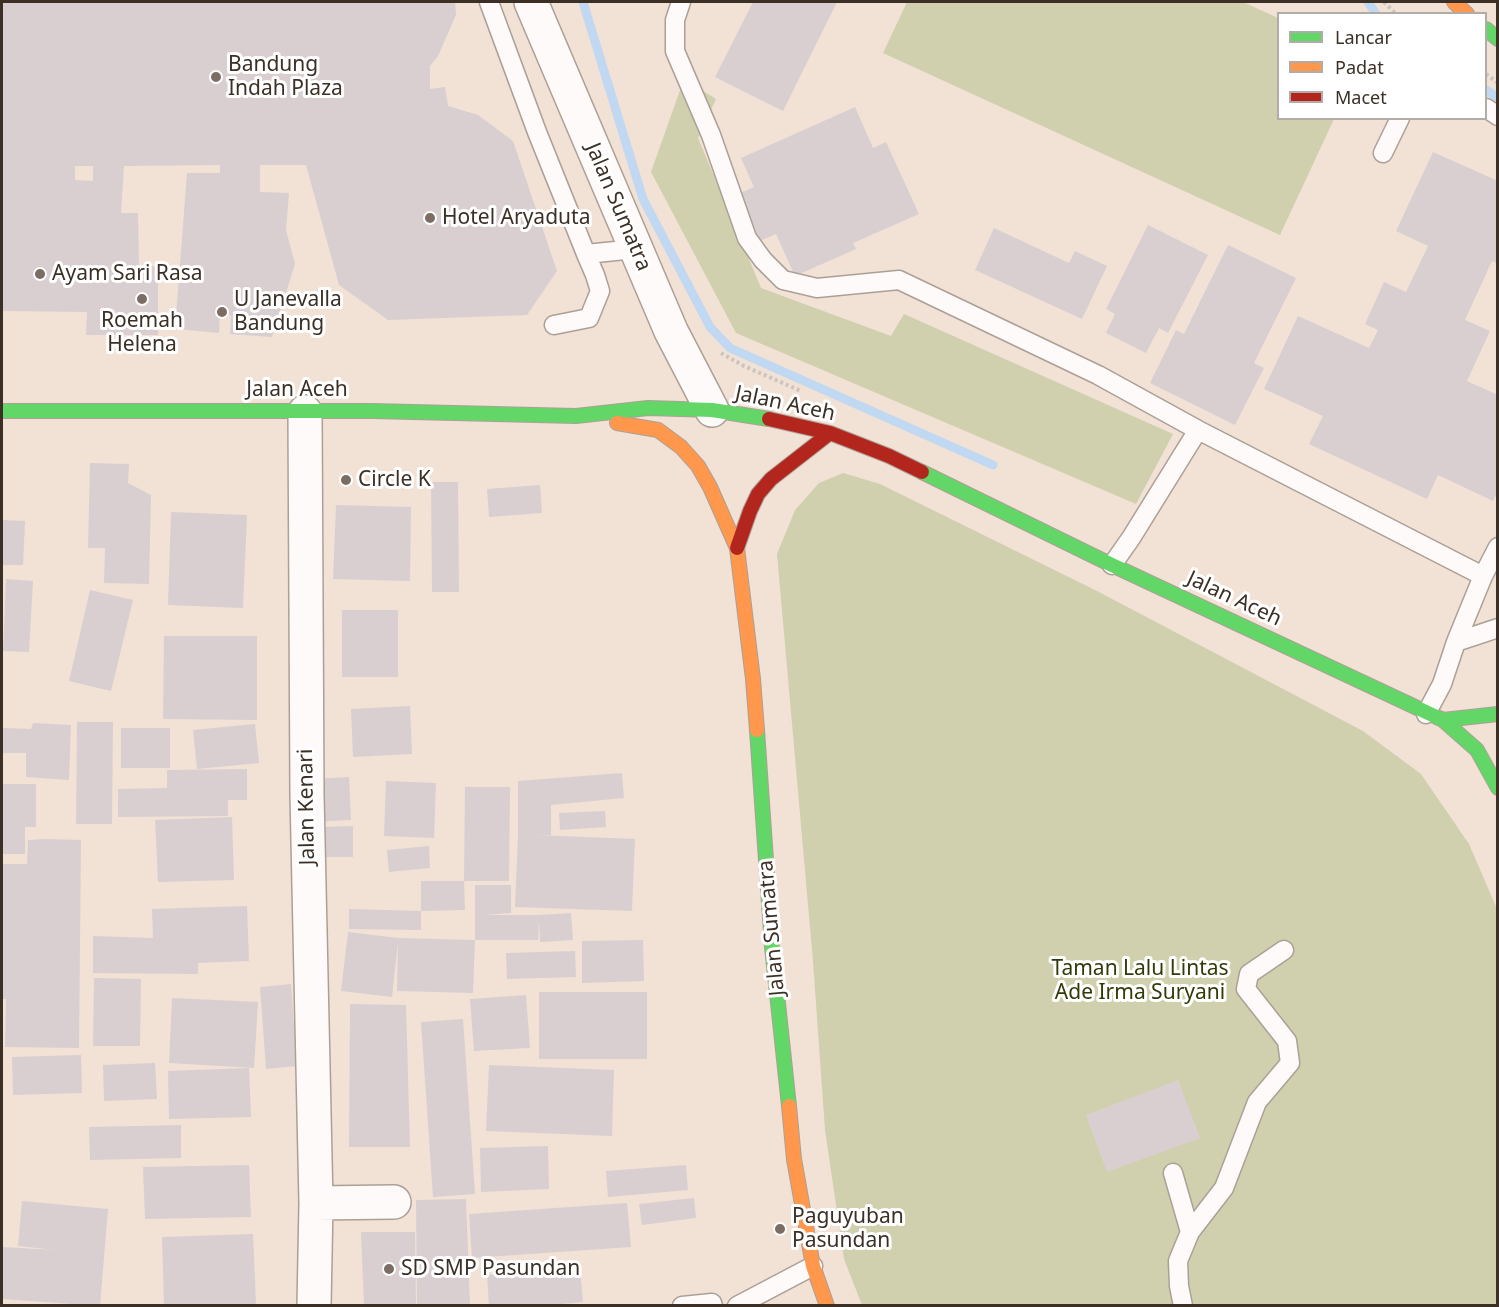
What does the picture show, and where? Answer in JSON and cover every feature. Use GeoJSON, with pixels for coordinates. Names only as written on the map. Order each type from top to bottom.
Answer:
{"type":"FeatureCollection","features":[{"type":"Feature","properties":{"kind":"main road","name":"Jalan Aceh"},"geometry":{"type":"LineString","coordinates":[[2,411],[372,411],[576,416],[648,408],[712,410],[754,416],[830,433],[889,456],[1112,565],[1434,717],[1477,750],[1497,788]]}},
{"type":"Feature","properties":{"kind":"main road","name":"Jalan Sumatra"},"geometry":{"type":"LineString","coordinates":[[576,416],[658,429],[681,447],[698,466],[710,487],[737,548],[753,679],[772,947],[794,1159],[813,1266],[827,1305]]}},
{"type":"Feature","properties":{"kind":"main road","name":"Jalan Sumatra"},"geometry":{"type":"LineString","coordinates":[[737,548],[750,511],[759,494],[771,479],[830,433]]}},
{"type":"Feature","properties":{"kind":"main road"},"geometry":{"type":"LineString","coordinates":[[1434,717],[1497,714]]}},
{"type":"Feature","properties":{"kind":"street","name":"Jalan Sumatra"},"geometry":{"type":"LineString","coordinates":[[531,2],[671,332],[712,410]]}},
{"type":"Feature","properties":{"kind":"street","name":"Jalan Kenari"},"geometry":{"type":"LineString","coordinates":[[304,412],[307,795],[316,1203],[314,1305]]}},
{"type":"Feature","properties":{"kind":"street"},"geometry":{"type":"LineString","coordinates":[[316,1203],[393,1202]]}},
{"type":"Feature","properties":{"kind":"lane"},"geometry":{"type":"LineString","coordinates":[[489,2],[537,132],[600,291],[590,318],[554,325]]}},
{"type":"Feature","properties":{"kind":"lane"},"geometry":{"type":"LineString","coordinates":[[681,2],[675,20],[675,51],[711,135],[747,238],[763,260],[783,280],[818,288],[898,280],[1098,375],[1198,430],[1483,576]]}},
{"type":"Feature","properties":{"kind":"lane"},"geometry":{"type":"LineString","coordinates":[[1383,153],[1399,120]]}},
{"type":"Feature","properties":{"kind":"lane"},"geometry":{"type":"LineString","coordinates":[[586,254],[635,249]]}},
{"type":"Feature","properties":{"kind":"lane"},"geometry":{"type":"LineString","coordinates":[[1112,565],[1198,430]]}},
{"type":"Feature","properties":{"kind":"lane"},"geometry":{"type":"LineString","coordinates":[[1434,717],[1456,642],[1497,547]]}},
{"type":"Feature","properties":{"kind":"lane"},"geometry":{"type":"LineString","coordinates":[[1456,642],[1497,628]]}},
{"type":"Feature","properties":{"kind":"lane"},"geometry":{"type":"LineString","coordinates":[[1183,1305],[1179,1286],[1178,1261],[1190,1232],[1224,1188],[1257,1102],[1290,1063],[1287,1041],[1246,989],[1249,974],[1284,950]]}},
{"type":"Feature","properties":{"kind":"lane"},"geometry":{"type":"LineString","coordinates":[[1173,1173],[1190,1232]]}},
{"type":"Feature","properties":{"kind":"lane"},"geometry":{"type":"LineString","coordinates":[[737,1305],[813,1266]]}},
{"type":"Feature","properties":{"kind":"lane"},"geometry":{"type":"LineString","coordinates":[[682,1305],[712,1303],[712,1305]]}},
{"type":"Feature","properties":{"kind":"path"},"geometry":{"type":"LineString","coordinates":[[720,352],[744,366],[809,394]]}},
{"type":"Feature","properties":{"kind":"green space"},"geometry":{"type":"Polygon","coordinates":[[[907,2],[1243,2],[1277,18],[1277,120],[1334,120],[1280,235],[883,53],[907,2]]]}},
{"type":"Feature","properties":{"kind":"green space"},"geometry":{"type":"Polygon","coordinates":[[[684,79],[716,99],[698,138],[761,288],[891,336],[904,314],[1173,434],[1136,504],[736,333],[651,172],[684,79]]]}},
{"type":"Feature","properties":{"kind":"green space","name":"Taman Lalu Lintas Ade Irma Suryani"},"geometry":{"type":"Polygon","coordinates":[[[843,473],[880,484],[1097,591],[1363,731],[1421,774],[1469,844],[1497,909],[1497,1305],[862,1305],[844,1259],[825,1130],[813,961],[777,554],[795,510],[819,483],[843,473]]]}},
{"type":"Feature","properties":{"kind":"building"},"geometry":{"type":"Polygon","coordinates":[[[2,2],[455,2],[456,15],[438,56],[430,66],[430,89],[445,87],[448,106],[478,115],[513,141],[557,271],[527,315],[388,320],[339,285],[306,165],[260,165],[260,192],[289,193],[286,230],[295,264],[272,337],[230,334],[231,315],[220,314],[219,333],[175,329],[187,173],[220,173],[220,165],[124,166],[121,213],[138,213],[139,266],[158,266],[158,335],[86,335],[87,312],[2,311],[2,2]],[[75,166],[75,180],[93,181],[93,166],[75,166]]]}},
{"type":"Feature","properties":{"kind":"building"},"geometry":{"type":"Polygon","coordinates":[[[753,2],[837,2],[783,111],[715,77],[753,2]]]}},
{"type":"Feature","properties":{"kind":"building"},"geometry":{"type":"Polygon","coordinates":[[[855,107],[873,148],[886,142],[919,214],[853,243],[856,249],[795,276],[776,234],[755,243],[734,196],[754,187],[741,158],[855,107]]]}},
{"type":"Feature","properties":{"kind":"building"},"geometry":{"type":"Polygon","coordinates":[[[1433,152],[1498,181],[1498,264],[1492,261],[1465,320],[1490,331],[1467,381],[1498,395],[1498,490],[1493,501],[1438,475],[1427,499],[1309,444],[1323,416],[1264,389],[1298,316],[1369,348],[1378,330],[1365,324],[1384,282],[1406,292],[1428,246],[1396,231],[1433,152]]]}},
{"type":"Feature","properties":{"kind":"building"},"geometry":{"type":"Polygon","coordinates":[[[1148,225],[1208,255],[1168,333],[1159,328],[1146,353],[1106,333],[1115,314],[1106,309],[1148,225]]]}},
{"type":"Feature","properties":{"kind":"building"},"geometry":{"type":"Polygon","coordinates":[[[994,228],[1069,263],[1075,251],[1107,266],[1082,319],[975,270],[994,228]]]}},
{"type":"Feature","properties":{"kind":"building"},"geometry":{"type":"Polygon","coordinates":[[[1228,245],[1296,278],[1254,363],[1264,368],[1235,425],[1150,383],[1176,330],[1184,334],[1228,245]]]}},
{"type":"Feature","properties":{"kind":"building"},"geometry":{"type":"Polygon","coordinates":[[[90,463],[129,464],[128,483],[151,495],[149,584],[104,583],[105,548],[88,548],[90,463]]]}},
{"type":"Feature","properties":{"kind":"building"},"geometry":{"type":"Polygon","coordinates":[[[431,482],[458,482],[459,592],[432,592],[431,482]]]}},
{"type":"Feature","properties":{"kind":"building"},"geometry":{"type":"Polygon","coordinates":[[[540,485],[542,513],[489,517],[487,489],[540,485]]]}},
{"type":"Feature","properties":{"kind":"building"},"geometry":{"type":"Polygon","coordinates":[[[336,505],[411,507],[410,581],[333,579],[336,505]]]}},
{"type":"Feature","properties":{"kind":"building"},"geometry":{"type":"Polygon","coordinates":[[[171,512],[247,515],[243,608],[168,605],[171,512]]]}},
{"type":"Feature","properties":{"kind":"building"},"geometry":{"type":"Polygon","coordinates":[[[2,520],[25,521],[23,565],[2,565],[2,520]]]}},
{"type":"Feature","properties":{"kind":"building"},"geometry":{"type":"Polygon","coordinates":[[[6,579],[33,581],[29,652],[3,651],[6,579]]]}},
{"type":"Feature","properties":{"kind":"building"},"geometry":{"type":"Polygon","coordinates":[[[90,590],[133,600],[111,691],[69,681],[90,590]]]}},
{"type":"Feature","properties":{"kind":"building"},"geometry":{"type":"Polygon","coordinates":[[[342,610],[398,610],[398,677],[342,677],[342,610]]]}},
{"type":"Feature","properties":{"kind":"building"},"geometry":{"type":"Polygon","coordinates":[[[164,636],[257,636],[257,720],[163,719],[164,636]]]}},
{"type":"Feature","properties":{"kind":"building"},"geometry":{"type":"Polygon","coordinates":[[[410,706],[412,754],[353,757],[351,709],[410,706]]]}},
{"type":"Feature","properties":{"kind":"building"},"geometry":{"type":"Polygon","coordinates":[[[77,722],[113,722],[112,824],[76,824],[77,722]]]}},
{"type":"Feature","properties":{"kind":"building"},"geometry":{"type":"Polygon","coordinates":[[[33,723],[71,725],[69,780],[26,777],[26,753],[2,753],[2,728],[31,729],[33,723]]]}},
{"type":"Feature","properties":{"kind":"building"},"geometry":{"type":"Polygon","coordinates":[[[255,724],[259,763],[197,769],[193,730],[255,724]]]}},
{"type":"Feature","properties":{"kind":"building"},"geometry":{"type":"Polygon","coordinates":[[[121,728],[170,728],[170,768],[121,768],[121,728]]]}},
{"type":"Feature","properties":{"kind":"building"},"geometry":{"type":"Polygon","coordinates":[[[247,769],[247,800],[228,800],[228,816],[118,817],[118,789],[167,788],[167,770],[247,769]]]}},
{"type":"Feature","properties":{"kind":"building"},"geometry":{"type":"Polygon","coordinates":[[[622,773],[624,798],[551,805],[551,835],[536,835],[635,839],[632,911],[515,907],[518,781],[622,773]]]}},
{"type":"Feature","properties":{"kind":"building"},"geometry":{"type":"Polygon","coordinates":[[[349,777],[351,820],[312,822],[311,779],[349,777]]]}},
{"type":"Feature","properties":{"kind":"building"},"geometry":{"type":"Polygon","coordinates":[[[386,781],[436,783],[434,838],[384,836],[386,781]]]}},
{"type":"Feature","properties":{"kind":"building"},"geometry":{"type":"Polygon","coordinates":[[[2,784],[36,784],[36,827],[25,827],[25,854],[2,854],[2,784]]]}},
{"type":"Feature","properties":{"kind":"building"},"geometry":{"type":"Polygon","coordinates":[[[465,787],[510,787],[509,881],[464,881],[465,787]]]}},
{"type":"Feature","properties":{"kind":"building"},"geometry":{"type":"Polygon","coordinates":[[[605,811],[606,827],[560,830],[559,813],[605,811]]]}},
{"type":"Feature","properties":{"kind":"building"},"geometry":{"type":"Polygon","coordinates":[[[232,817],[234,880],[158,882],[155,820],[232,817]]]}},
{"type":"Feature","properties":{"kind":"building"},"geometry":{"type":"Polygon","coordinates":[[[353,826],[353,857],[322,857],[322,827],[353,826]]]}},
{"type":"Feature","properties":{"kind":"building"},"geometry":{"type":"Polygon","coordinates":[[[28,840],[81,840],[79,1048],[5,1047],[6,999],[2,999],[2,864],[27,864],[28,840]]]}},
{"type":"Feature","properties":{"kind":"building"},"geometry":{"type":"Polygon","coordinates":[[[429,846],[430,868],[389,872],[387,850],[429,846]]]}},
{"type":"Feature","properties":{"kind":"building"},"geometry":{"type":"Polygon","coordinates":[[[421,881],[464,881],[465,910],[421,911],[421,881]]]}},
{"type":"Feature","properties":{"kind":"building"},"geometry":{"type":"Polygon","coordinates":[[[475,885],[511,885],[511,913],[484,915],[571,913],[573,940],[540,942],[539,920],[538,940],[475,940],[475,885]]]}},
{"type":"Feature","properties":{"kind":"building"},"geometry":{"type":"Polygon","coordinates":[[[247,906],[249,961],[198,963],[198,974],[93,973],[93,936],[153,938],[152,909],[247,906]]]}},
{"type":"Feature","properties":{"kind":"building"},"geometry":{"type":"Polygon","coordinates":[[[349,909],[421,911],[421,930],[349,929],[349,909]]]}},
{"type":"Feature","properties":{"kind":"building"},"geometry":{"type":"Polygon","coordinates":[[[348,932],[398,938],[475,940],[473,993],[397,991],[398,942],[392,997],[341,991],[348,932]]]}},
{"type":"Feature","properties":{"kind":"building"},"geometry":{"type":"Polygon","coordinates":[[[643,940],[644,981],[582,983],[582,941],[643,940]]]}},
{"type":"Feature","properties":{"kind":"building"},"geometry":{"type":"Polygon","coordinates":[[[575,951],[576,977],[507,979],[506,953],[575,951]]]}},
{"type":"Feature","properties":{"kind":"building"},"geometry":{"type":"Polygon","coordinates":[[[94,978],[141,979],[140,1046],[93,1046],[94,978]]]}},
{"type":"Feature","properties":{"kind":"building"},"geometry":{"type":"Polygon","coordinates":[[[291,984],[297,1066],[266,1069],[260,987],[291,984]]]}},
{"type":"Feature","properties":{"kind":"building"},"geometry":{"type":"Polygon","coordinates":[[[539,992],[647,992],[647,1059],[539,1059],[539,992]]]}},
{"type":"Feature","properties":{"kind":"building"},"geometry":{"type":"Polygon","coordinates":[[[526,995],[530,1048],[474,1051],[470,999],[526,995]]]}},
{"type":"Feature","properties":{"kind":"building"},"geometry":{"type":"Polygon","coordinates":[[[172,998],[258,1002],[254,1068],[169,1063],[172,998]]]}},
{"type":"Feature","properties":{"kind":"building"},"geometry":{"type":"Polygon","coordinates":[[[350,1004],[406,1005],[410,1147],[349,1147],[350,1004]]]}},
{"type":"Feature","properties":{"kind":"building"},"geometry":{"type":"Polygon","coordinates":[[[463,1019],[475,1194],[433,1197],[421,1022],[463,1019]]]}},
{"type":"Feature","properties":{"kind":"building"},"geometry":{"type":"Polygon","coordinates":[[[81,1055],[82,1093],[13,1095],[12,1057],[81,1055]]]}},
{"type":"Feature","properties":{"kind":"building"},"geometry":{"type":"Polygon","coordinates":[[[155,1063],[157,1099],[104,1101],[103,1065],[155,1063]]]}},
{"type":"Feature","properties":{"kind":"building"},"geometry":{"type":"Polygon","coordinates":[[[489,1065],[614,1070],[612,1136],[486,1131],[489,1065]]]}},
{"type":"Feature","properties":{"kind":"building"},"geometry":{"type":"Polygon","coordinates":[[[249,1068],[251,1117],[169,1119],[168,1071],[249,1068]]]}},
{"type":"Feature","properties":{"kind":"building"},"geometry":{"type":"Polygon","coordinates":[[[1178,1080],[1200,1138],[1107,1172],[1086,1115],[1178,1080]]]}},
{"type":"Feature","properties":{"kind":"building"},"geometry":{"type":"Polygon","coordinates":[[[181,1125],[181,1158],[90,1160],[89,1127],[181,1125]]]}},
{"type":"Feature","properties":{"kind":"building"},"geometry":{"type":"Polygon","coordinates":[[[548,1146],[549,1189],[481,1192],[480,1148],[548,1146]]]}},
{"type":"Feature","properties":{"kind":"building"},"geometry":{"type":"Polygon","coordinates":[[[249,1165],[251,1217],[145,1219],[143,1167],[249,1165]]]}},
{"type":"Feature","properties":{"kind":"building"},"geometry":{"type":"Polygon","coordinates":[[[686,1165],[688,1190],[608,1197],[606,1171],[686,1165]]]}},
{"type":"Feature","properties":{"kind":"building"},"geometry":{"type":"Polygon","coordinates":[[[694,1198],[696,1218],[642,1225],[639,1204],[694,1198]]]}},
{"type":"Feature","properties":{"kind":"building"},"geometry":{"type":"Polygon","coordinates":[[[466,1199],[470,1306],[417,1306],[416,1200],[466,1199]]]}},
{"type":"Feature","properties":{"kind":"building"},"geometry":{"type":"Polygon","coordinates":[[[22,1201],[108,1209],[100,1306],[2,1299],[2,1247],[55,1250],[18,1246],[22,1201]]]}},
{"type":"Feature","properties":{"kind":"building"},"geometry":{"type":"Polygon","coordinates":[[[627,1203],[631,1247],[472,1258],[469,1214],[627,1203]]]}},
{"type":"Feature","properties":{"kind":"building","name":"SD SMP Pasundan"},"geometry":{"type":"Polygon","coordinates":[[[361,1232],[415,1232],[416,1306],[364,1306],[361,1232]]]}},
{"type":"Feature","properties":{"kind":"building"},"geometry":{"type":"Polygon","coordinates":[[[253,1234],[256,1304],[164,1306],[162,1237],[253,1234]]]}},
{"type":"Feature","properties":{"kind":"building"},"geometry":{"type":"Polygon","coordinates":[[[580,1267],[583,1302],[538,1306],[489,1306],[487,1275],[580,1267]]]}},
{"type":"Feature","properties":{"kind":"waterway"},"geometry":{"type":"LineString","coordinates":[[583,2],[643,199],[710,327],[730,348],[993,465]]}},
{"type":"Feature","properties":{"kind":"waterway"},"geometry":{"type":"LineString","coordinates":[[1368,2],[1375,12]]}},
{"type":"Feature","properties":{"kind":"waterway"},"geometry":{"type":"LineString","coordinates":[[1487,91],[1498,98]]}},
{"type":"Feature","properties":{"kind":"traffic: fast"},"geometry":{"type":"LineString","coordinates":[[1487,30],[1498,39]]}},
{"type":"Feature","properties":{"kind":"traffic: fast"},"geometry":{"type":"LineString","coordinates":[[2,411],[372,411],[576,416],[648,408],[712,410],[769,419]]}},
{"type":"Feature","properties":{"kind":"traffic: fast"},"geometry":{"type":"LineString","coordinates":[[922,472],[1112,565],[1443,720],[1498,714]]}},
{"type":"Feature","properties":{"kind":"traffic: fast"},"geometry":{"type":"LineString","coordinates":[[1443,720],[1477,750],[1498,788]]}},
{"type":"Feature","properties":{"kind":"traffic: fast"},"geometry":{"type":"LineString","coordinates":[[757,730],[772,947],[789,1106]]}},
{"type":"Feature","properties":{"kind":"traffic: slow"},"geometry":{"type":"LineString","coordinates":[[1454,2],[1465,12]]}},
{"type":"Feature","properties":{"kind":"traffic: slow"},"geometry":{"type":"LineString","coordinates":[[617,423],[658,430],[681,447],[698,466],[710,487],[737,548],[757,730]]}},
{"type":"Feature","properties":{"kind":"traffic: slow"},"geometry":{"type":"LineString","coordinates":[[789,1106],[794,1159],[813,1266],[827,1306]]}},
{"type":"Feature","properties":{"kind":"traffic: jam"},"geometry":{"type":"LineString","coordinates":[[769,419],[830,433],[889,456],[922,472]]}},
{"type":"Feature","properties":{"kind":"traffic: jam"},"geometry":{"type":"LineString","coordinates":[[737,548],[758,494],[771,479],[830,433]]}},
{"type":"Feature","properties":{"kind":"place","name":"Bandung Indah Plaza"},"geometry":{"type":"Point","coordinates":[216,77]}},
{"type":"Feature","properties":{"kind":"place","name":"Hotel Aryaduta"},"geometry":{"type":"Point","coordinates":[430,218]}},
{"type":"Feature","properties":{"kind":"place","name":"Ayam Sari Rasa"},"geometry":{"type":"Point","coordinates":[40,274]}},
{"type":"Feature","properties":{"kind":"place","name":"Roemah Helena"},"geometry":{"type":"Point","coordinates":[142,299]}},
{"type":"Feature","properties":{"kind":"place","name":"U Janevalla Bandung"},"geometry":{"type":"Point","coordinates":[222,312]}},
{"type":"Feature","properties":{"kind":"place","name":"Circle K"},"geometry":{"type":"Point","coordinates":[346,480]}},
{"type":"Feature","properties":{"kind":"place","name":"Paguyuban Pasundan"},"geometry":{"type":"Point","coordinates":[780,1229]}},
{"type":"Feature","properties":{"kind":"place","name":"SD SMP Pasundan"},"geometry":{"type":"Point","coordinates":[389,1269]}}]}
